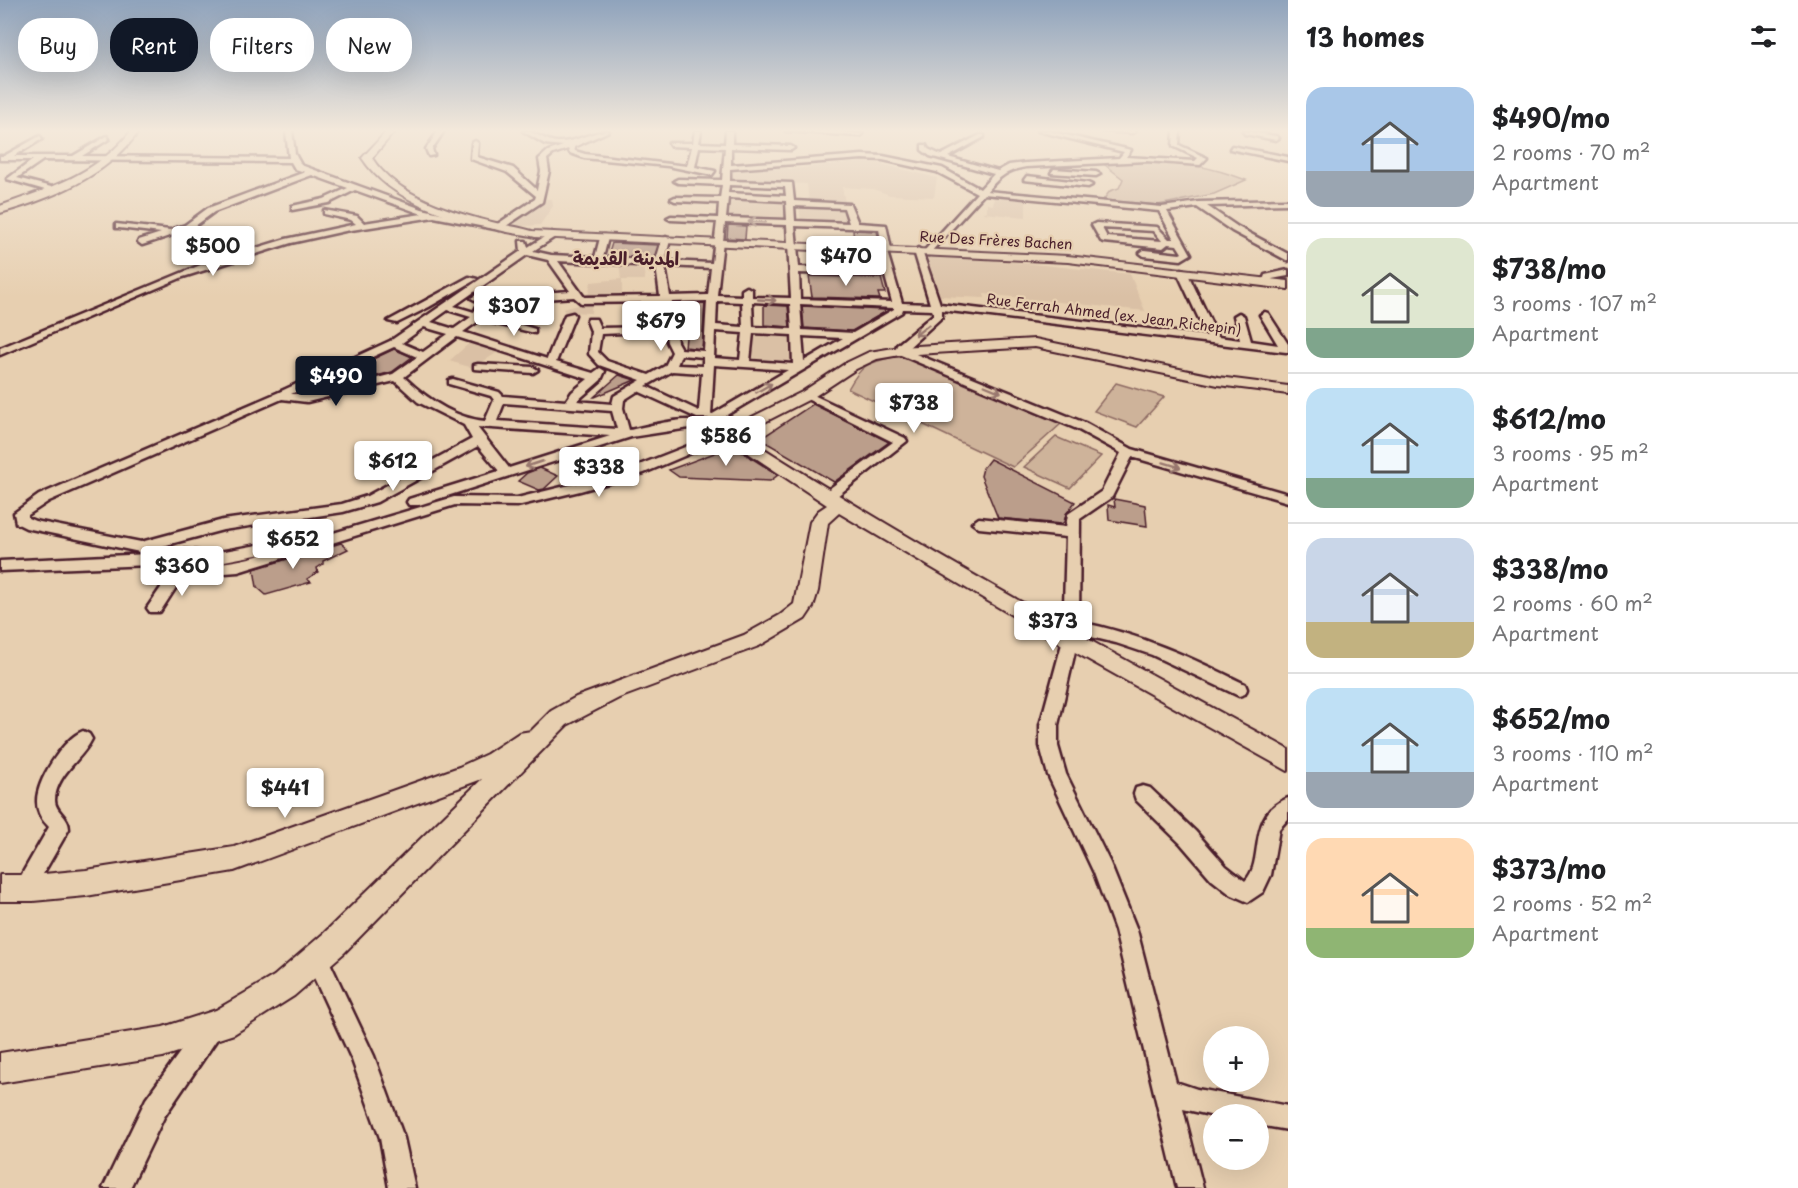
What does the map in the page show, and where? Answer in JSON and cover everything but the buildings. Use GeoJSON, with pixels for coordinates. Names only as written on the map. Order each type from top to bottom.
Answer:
{"type":"FeatureCollection","features":[{"type":"Feature","properties":{"kind":"main road"},"geometry":{"type":"LineString","coordinates":[[0,210],[59,186]]}},
{"type":"Feature","properties":{"kind":"main road"},"geometry":{"type":"LineString","coordinates":[[396,186],[417,199],[453,214],[525,240]]}},
{"type":"Feature","properties":{"kind":"main road","name":"Rue Des Frères Bachen"},"geometry":{"type":"LineString","coordinates":[[525,240],[552,235],[1086,260],[1288,285]]}},
{"type":"Feature","properties":{"kind":"main road"},"geometry":{"type":"LineString","coordinates":[[710,422],[807,395],[851,366],[874,355],[900,351],[1035,343],[1198,377],[1288,390]]}},
{"type":"Feature","properties":{"kind":"main road"},"geometry":{"type":"LineString","coordinates":[[710,422],[833,501],[1071,634],[1288,760]]}},
{"type":"Feature","properties":{"kind":"main road"},"geometry":{"type":"LineString","coordinates":[[12,888],[152,874],[234,860],[268,849],[466,775],[495,761],[582,705],[759,638],[789,620],[803,607],[819,522],[833,501]]}},
{"type":"Feature","properties":{"kind":"main road"},"geometry":{"type":"LineString","coordinates":[[0,1068],[163,1042],[223,1023],[284,986],[316,958],[559,718]]}},
{"type":"Feature","properties":{"kind":"street"},"geometry":{"type":"LineString","coordinates":[[39,186],[52,190]]}},
{"type":"Feature","properties":{"kind":"street"},"geometry":{"type":"LineString","coordinates":[[142,242],[188,227],[205,212],[273,186]]}},
{"type":"Feature","properties":{"kind":"street"},"geometry":{"type":"LineString","coordinates":[[350,186],[431,214],[497,228],[535,204],[541,186]]}},
{"type":"Feature","properties":{"kind":"street"},"geometry":{"type":"LineString","coordinates":[[529,186],[539,195]]}},
{"type":"Feature","properties":{"kind":"street"},"geometry":{"type":"LineString","coordinates":[[710,422],[708,362],[725,186]]}},
{"type":"Feature","properties":{"kind":"street"},"geometry":{"type":"LineString","coordinates":[[789,186],[799,368]]}},
{"type":"Feature","properties":{"kind":"street"},"geometry":{"type":"LineString","coordinates":[[967,186],[1162,209],[1199,204],[1288,202]]}},
{"type":"Feature","properties":{"kind":"street"},"geometry":{"type":"LineString","coordinates":[[987,186],[923,251],[939,315],[901,347],[900,351],[1081,426],[1128,452],[1288,498]]}},
{"type":"Feature","properties":{"kind":"street"},"geometry":{"type":"LineString","coordinates":[[295,208],[326,201],[354,188]]}},
{"type":"Feature","properties":{"kind":"street"},"geometry":{"type":"LineString","coordinates":[[985,189],[1054,191]]}},
{"type":"Feature","properties":{"kind":"street"},"geometry":{"type":"LineString","coordinates":[[675,199],[724,198],[847,206],[854,225]]}},
{"type":"Feature","properties":{"kind":"street"},"geometry":{"type":"LineString","coordinates":[[1199,204],[1235,230],[1288,258]]}},
{"type":"Feature","properties":{"kind":"street"},"geometry":{"type":"LineString","coordinates":[[1138,252],[1185,256],[1187,254],[1178,242],[1162,209]]}},
{"type":"Feature","properties":{"kind":"street"},"geometry":{"type":"LineString","coordinates":[[327,212],[354,218],[362,225]]}},
{"type":"Feature","properties":{"kind":"street"},"geometry":{"type":"LineString","coordinates":[[0,352],[106,305],[204,266],[292,240],[362,225],[431,214]]}},
{"type":"Feature","properties":{"kind":"street"},"geometry":{"type":"LineString","coordinates":[[154,556],[182,567],[213,570],[238,567],[454,501],[517,502],[639,470],[710,422],[899,310],[884,249],[883,226],[671,218]]}},
{"type":"Feature","properties":{"kind":"street"},"geometry":{"type":"LineString","coordinates":[[1166,241],[1156,229],[1096,225],[1104,239],[1163,244],[1166,241],[1178,242]]}},
{"type":"Feature","properties":{"kind":"street"},"geometry":{"type":"LineString","coordinates":[[119,226],[172,232]]}},
{"type":"Feature","properties":{"kind":"street"},"geometry":{"type":"LineString","coordinates":[[154,556],[152,549],[31,525],[21,520],[21,513],[44,498],[394,343],[463,296],[525,240],[552,235]]}},
{"type":"Feature","properties":{"kind":"street"},"geometry":{"type":"LineString","coordinates":[[598,261],[604,237]]}},
{"type":"Feature","properties":{"kind":"street"},"geometry":{"type":"LineString","coordinates":[[525,240],[550,258],[575,294]]}},
{"type":"Feature","properties":{"kind":"street"},"geometry":{"type":"LineString","coordinates":[[393,321],[503,261],[525,240]]}},
{"type":"Feature","properties":{"kind":"street"},"geometry":{"type":"LineString","coordinates":[[666,240],[660,263],[672,342],[677,352],[708,362]]}},
{"type":"Feature","properties":{"kind":"street"},"geometry":{"type":"LineString","coordinates":[[550,258],[717,266]]}},
{"type":"Feature","properties":{"kind":"street"},"geometry":{"type":"LineString","coordinates":[[794,270],[889,273]]}},
{"type":"Feature","properties":{"kind":"street"},"geometry":{"type":"LineString","coordinates":[[1182,272],[1214,340]]}},
{"type":"Feature","properties":{"kind":"street"},"geometry":{"type":"LineString","coordinates":[[1267,282],[1271,276],[1288,273]]}},
{"type":"Feature","properties":{"kind":"street","name":"Rue Ferrah Ahmed (ex. Jean Richepin)"},"geometry":{"type":"LineString","coordinates":[[575,294],[580,300],[666,298],[713,293],[897,301],[1287,349]]}},
{"type":"Feature","properties":{"kind":"street"},"geometry":{"type":"LineString","coordinates":[[463,296],[484,300],[575,294]]}},
{"type":"Feature","properties":{"kind":"street"},"geometry":{"type":"LineString","coordinates":[[745,362],[748,330],[747,295]]}},
{"type":"Feature","properties":{"kind":"street"},"geometry":{"type":"LineString","coordinates":[[281,395],[292,400],[316,398],[397,377],[477,317],[484,300]]}},
{"type":"Feature","properties":{"kind":"street"},"geometry":{"type":"LineString","coordinates":[[447,307],[531,331]]}},
{"type":"Feature","properties":{"kind":"street"},"geometry":{"type":"LineString","coordinates":[[550,363],[570,315]]}},
{"type":"Feature","properties":{"kind":"street"},"geometry":{"type":"LineString","coordinates":[[1265,315],[1287,349]]}},
{"type":"Feature","properties":{"kind":"street"},"geometry":{"type":"LineString","coordinates":[[1239,316],[1246,344]]}},
{"type":"Feature","properties":{"kind":"street"},"geometry":{"type":"LineString","coordinates":[[423,323],[597,378]]}},
{"type":"Feature","properties":{"kind":"street"},"geometry":{"type":"LineString","coordinates":[[649,329],[594,326],[593,352],[603,363],[652,380]]}},
{"type":"Feature","properties":{"kind":"street"},"geometry":{"type":"LineString","coordinates":[[711,328],[858,336]]}},
{"type":"Feature","properties":{"kind":"street"},"geometry":{"type":"LineString","coordinates":[[394,343],[423,356]]}},
{"type":"Feature","properties":{"kind":"street"},"geometry":{"type":"LineString","coordinates":[[670,368],[677,352]]}},
{"type":"Feature","properties":{"kind":"street"},"geometry":{"type":"LineString","coordinates":[[627,434],[617,408],[618,398],[670,368],[708,362],[745,362],[799,368]]}},
{"type":"Feature","properties":{"kind":"street"},"geometry":{"type":"LineString","coordinates":[[570,404],[572,396],[597,378],[603,363]]}},
{"type":"Feature","properties":{"kind":"street"},"geometry":{"type":"LineString","coordinates":[[478,367],[533,370]]}},
{"type":"Feature","properties":{"kind":"street"},"geometry":{"type":"LineString","coordinates":[[397,377],[422,400],[469,423],[627,434]]}},
{"type":"Feature","properties":{"kind":"street"},"geometry":{"type":"LineString","coordinates":[[453,382],[495,394],[500,399],[617,408]]}},
{"type":"Feature","properties":{"kind":"street"},"geometry":{"type":"LineString","coordinates":[[638,387],[710,422]]}},
{"type":"Feature","properties":{"kind":"street"},"geometry":{"type":"LineString","coordinates":[[807,395],[901,441],[833,501]]}},
{"type":"Feature","properties":{"kind":"street"},"geometry":{"type":"LineString","coordinates":[[490,424],[500,399]]}},
{"type":"Feature","properties":{"kind":"street"},"geometry":{"type":"LineString","coordinates":[[0,566],[154,556],[228,557],[261,550],[627,434],[685,423],[710,422]]}},
{"type":"Feature","properties":{"kind":"street"},"geometry":{"type":"LineString","coordinates":[[469,423],[507,473]]}},
{"type":"Feature","properties":{"kind":"street"},"geometry":{"type":"LineString","coordinates":[[141,547],[223,525],[343,508],[372,499],[480,440]]}},
{"type":"Feature","properties":{"kind":"street"},"geometry":{"type":"LineString","coordinates":[[1128,452],[1107,494],[1073,517],[1071,634],[1049,725],[1049,746],[1057,775],[1103,870],[1126,930],[1190,1188]]}},
{"type":"Feature","properties":{"kind":"street"},"geometry":{"type":"LineString","coordinates":[[979,523],[1074,533]]}},
{"type":"Feature","properties":{"kind":"street"},"geometry":{"type":"LineString","coordinates":[[155,608],[182,567]]}},
{"type":"Feature","properties":{"kind":"street"},"geometry":{"type":"LineString","coordinates":[[1071,634],[1132,640],[1177,658],[1239,689]]}},
{"type":"Feature","properties":{"kind":"street"},"geometry":{"type":"LineString","coordinates":[[12,888],[59,829],[59,824],[48,812],[45,795],[68,757],[83,739]]}},
{"type":"Feature","properties":{"kind":"street"},"geometry":{"type":"LineString","coordinates":[[1143,794],[1233,887],[1248,892],[1255,887],[1261,875],[1263,849],[1275,816],[1288,807]]}},
{"type":"Feature","properties":{"kind":"street"},"geometry":{"type":"LineString","coordinates":[[316,958],[366,1066],[392,1138],[402,1188]]}},
{"type":"Feature","properties":{"kind":"street"},"geometry":{"type":"LineString","coordinates":[[116,1188],[155,1108],[212,1026]]}},
{"type":"Feature","properties":{"kind":"street"},"geometry":{"type":"LineString","coordinates":[[1165,1091],[1197,1101],[1288,1118]]}},
{"type":"Feature","properties":{"kind":"shaded area"},"geometry":{"type":"Polygon","coordinates":[[[807,186],[936,186],[934,197],[890,195],[873,189],[842,187],[845,203],[809,202],[807,186]]]}},
{"type":"Feature","properties":{"kind":"shaded area"},"geometry":{"type":"Polygon","coordinates":[[[1231,186],[1214,194],[1158,205],[1103,200],[1110,191],[1119,188],[1231,186]]]}},
{"type":"Feature","properties":{"kind":"shaded area"},"geometry":{"type":"Polygon","coordinates":[[[728,197],[793,200],[793,223],[726,220],[728,197]]]}},
{"type":"Feature","properties":{"kind":"shaded area"},"geometry":{"type":"Polygon","coordinates":[[[994,198],[1026,200],[1026,217],[983,213],[987,211],[987,204],[993,205],[994,198]]]}},
{"type":"Feature","properties":{"kind":"shaded area"},"geometry":{"type":"Polygon","coordinates":[[[546,199],[552,199],[553,206],[540,225],[509,227],[507,224],[546,199]]]}},
{"type":"Feature","properties":{"kind":"shaded area"},"geometry":{"type":"Polygon","coordinates":[[[799,205],[843,207],[849,224],[801,222],[799,205]]]}},
{"type":"Feature","properties":{"kind":"shaded area"},"geometry":{"type":"Polygon","coordinates":[[[927,256],[975,258],[1130,274],[1145,311],[984,294],[985,298],[940,296],[927,256]]]}},
{"type":"Feature","properties":{"kind":"shaded area"},"geometry":{"type":"Polygon","coordinates":[[[619,263],[643,263],[645,280],[622,280],[622,300],[592,301],[591,313],[565,312],[563,309],[582,304],[587,300],[591,282],[621,279],[619,263]]]}},
{"type":"Feature","properties":{"kind":"shaded area"},"geometry":{"type":"Polygon","coordinates":[[[749,331],[789,333],[790,364],[748,361],[749,331]]]}},
{"type":"Feature","properties":{"kind":"shaded area"},"geometry":{"type":"Polygon","coordinates":[[[473,340],[501,350],[473,368],[449,361],[473,340]]]}},
{"type":"Feature","properties":{"kind":"shaded area"},"geometry":{"type":"Polygon","coordinates":[[[893,357],[908,357],[1062,423],[1013,467],[848,389],[866,366],[893,357]]]}},
{"type":"Feature","properties":{"kind":"shaded area"},"geometry":{"type":"Polygon","coordinates":[[[1116,383],[1164,397],[1137,427],[1094,411],[1116,383]]]}},
{"type":"Feature","properties":{"kind":"shaded area"},"geometry":{"type":"Polygon","coordinates":[[[1056,437],[1101,456],[1070,488],[1024,467],[1056,437]]]}},
{"type":"Feature","properties":{"kind":"district","name":"المدينة القديمة"},"geometry":{"type":"Point","coordinates":[626,257]}}]}
